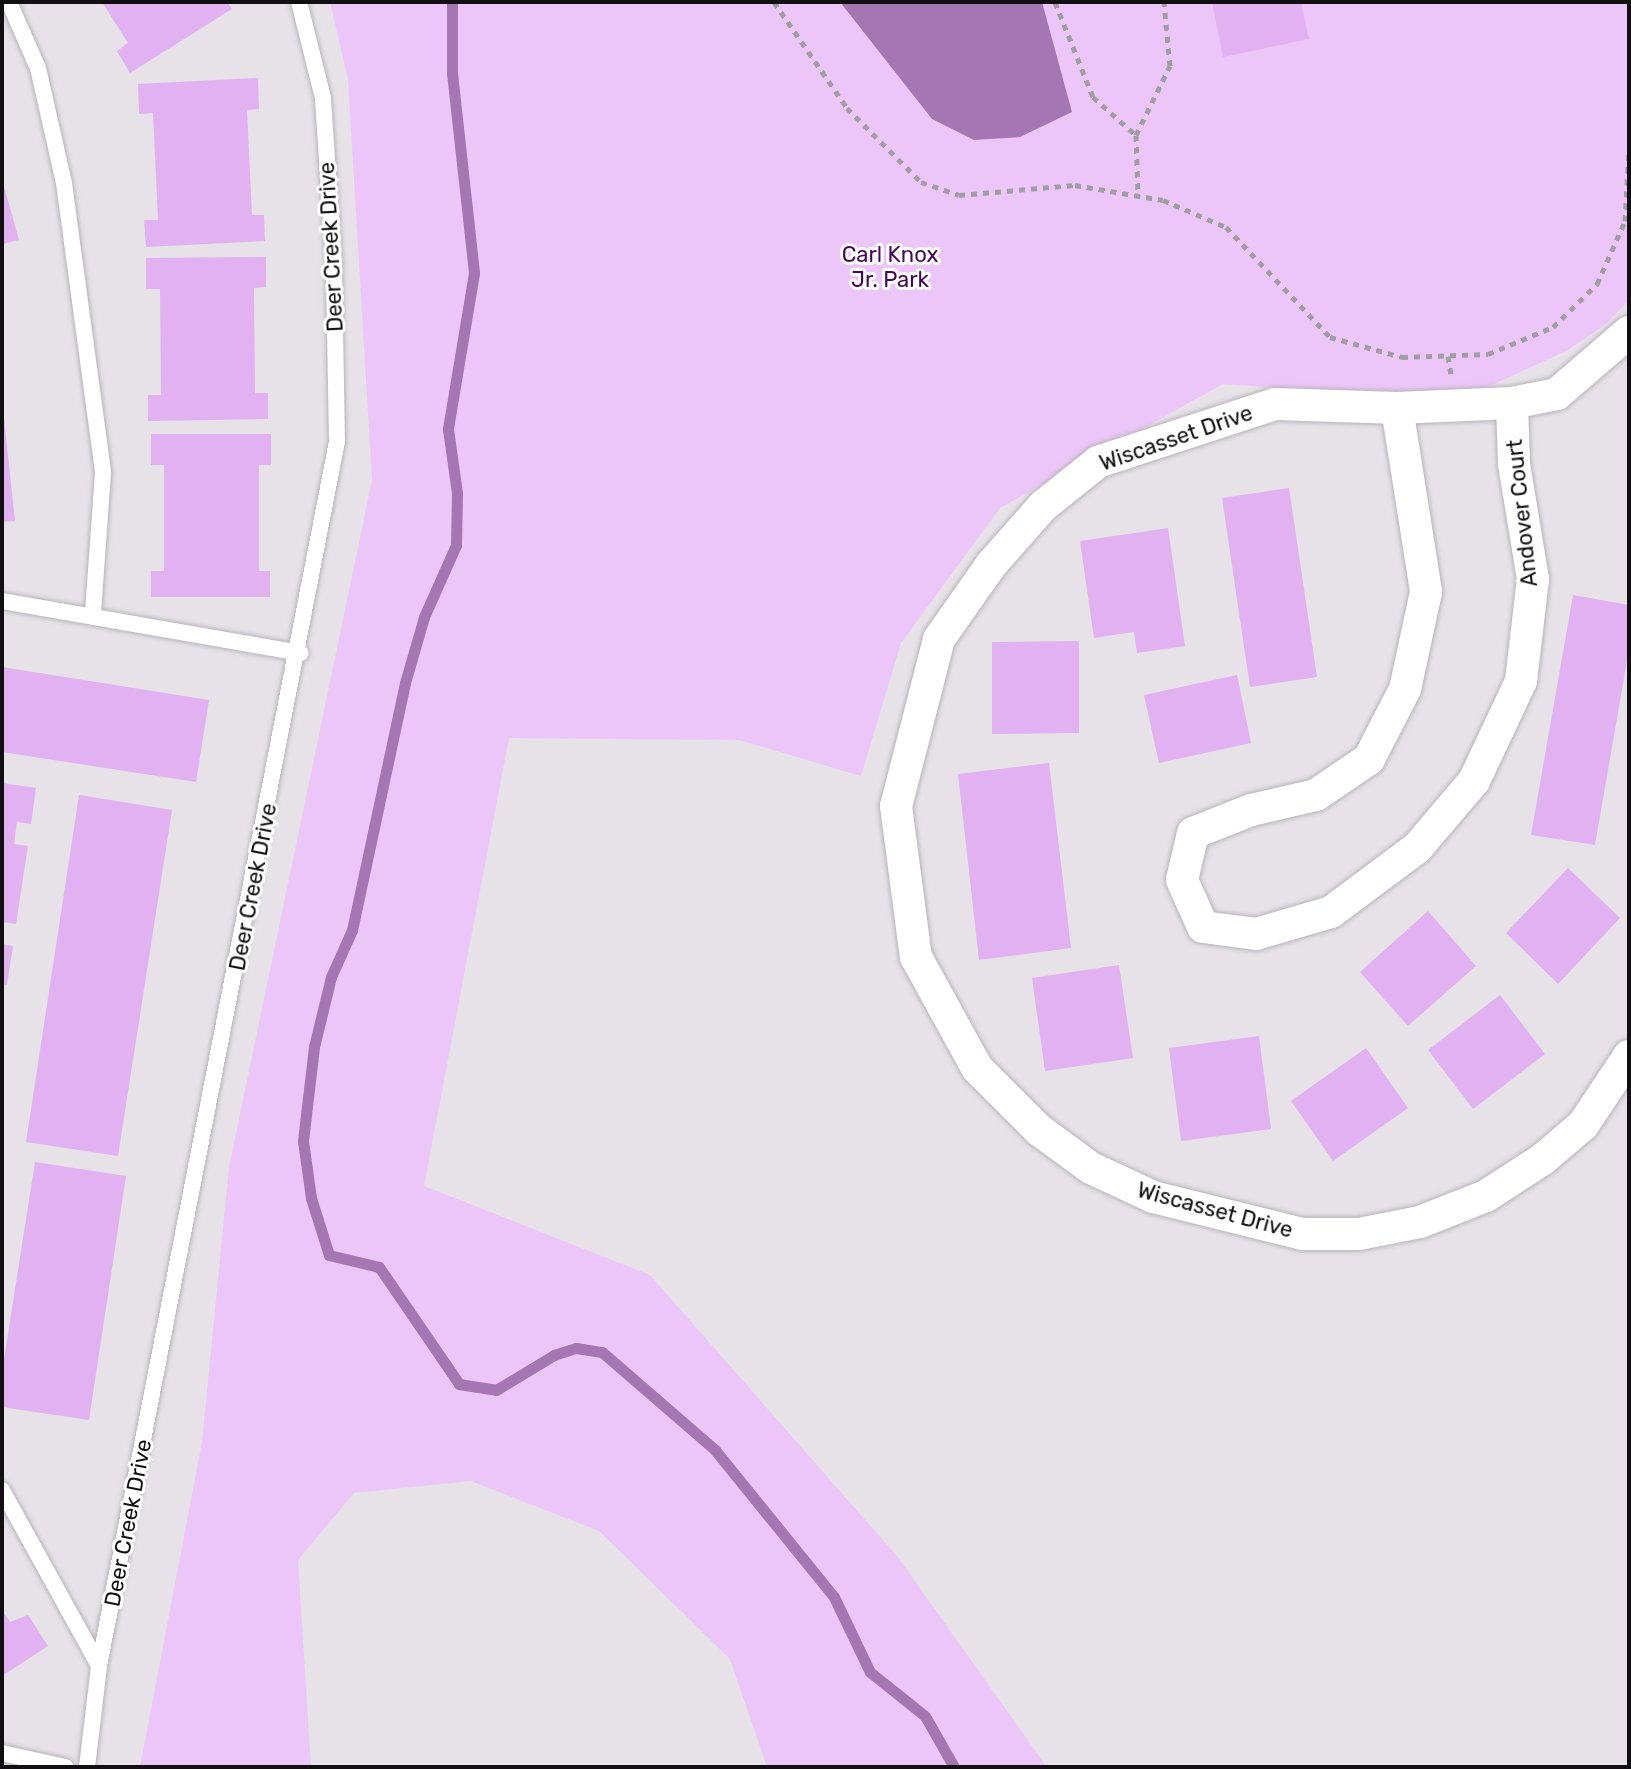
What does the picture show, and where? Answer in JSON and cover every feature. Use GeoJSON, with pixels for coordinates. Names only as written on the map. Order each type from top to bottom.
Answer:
{"type":"FeatureCollection","features":[{"type":"Feature","properties":{"kind":"street","name":"Wiscasset Drive"},"geometry":{"type":"LineString","coordinates":[[1629,332],[1557,394],[1512,403],[1397,408],[1275,404],[1098,462],[1043,506],[991,565],[939,639],[896,806],[916,957],[977,1068],[1039,1130],[1091,1168],[1153,1197],[1302,1234],[1359,1234],[1420,1222],[1486,1196],[1583,1125],[1629,1056]]}},
{"type":"Feature","properties":{"kind":"street","name":"Andover Court"},"geometry":{"type":"LineString","coordinates":[[1397,408],[1426,592],[1405,689],[1369,759],[1337,781],[1316,795],[1251,810],[1193,833],[1182,880],[1203,927],[1256,934],[1331,912],[1417,848],[1474,781],[1521,681],[1533,579],[1514,464],[1512,403]]}},
{"type":"Feature","properties":{"kind":"lane"},"geometry":{"type":"LineString","coordinates":[[9,2],[38,68],[66,198],[103,473],[93,613]]}},
{"type":"Feature","properties":{"kind":"lane","name":"Deer Creek Drive"},"geometry":{"type":"LineString","coordinates":[[87,1767],[99,1666],[300,653],[337,442],[334,265],[323,98],[299,2]]}},
{"type":"Feature","properties":{"kind":"lane"},"geometry":{"type":"LineString","coordinates":[[2,601],[93,613],[300,653]]}},
{"type":"Feature","properties":{"kind":"lane"},"geometry":{"type":"LineString","coordinates":[[2,1490],[99,1666]]}},
{"type":"Feature","properties":{"kind":"lane"},"geometry":{"type":"LineString","coordinates":[[2,1753],[65,1767]]}},
{"type":"Feature","properties":{"kind":"path"},"geometry":{"type":"LineString","coordinates":[[774,2],[847,108],[921,182],[959,195],[1075,185],[1163,200],[1226,227],[1330,337],[1402,357],[1488,354],[1553,327],[1597,284],[1625,221],[1629,149]]}},
{"type":"Feature","properties":{"kind":"path"},"geometry":{"type":"LineString","coordinates":[[1055,2],[1093,97],[1136,135]]}},
{"type":"Feature","properties":{"kind":"path"},"geometry":{"type":"LineString","coordinates":[[1138,196],[1136,135],[1170,66],[1164,2]]}},
{"type":"Feature","properties":{"kind":"green space","name":"Carl Knox Jr. Park"},"geometry":{"type":"Polygon","coordinates":[[[330,2],[1629,2],[1629,300],[1606,324],[1568,350],[1457,401],[1223,384],[1000,508],[901,643],[861,776],[739,740],[509,738],[424,1186],[650,1275],[897,1556],[1047,1767],[767,1767],[730,1659],[599,1531],[471,1481],[354,1493],[298,1560],[311,1767],[140,1767],[202,1442],[229,1167],[372,480],[348,79],[330,2]]]}},
{"type":"Feature","properties":{"kind":"shaded area"},"geometry":{"type":"Polygon","coordinates":[[[840,2],[1042,2],[1072,112],[1020,137],[974,140],[932,119],[840,2]]]}},
{"type":"Feature","properties":{"kind":"building"},"geometry":{"type":"Polygon","coordinates":[[[102,2],[227,2],[232,9],[130,73],[117,51],[128,43],[102,2]]]}},
{"type":"Feature","properties":{"kind":"building"},"geometry":{"type":"Polygon","coordinates":[[[1212,2],[1301,2],[1309,39],[1223,57],[1212,2]]]}},
{"type":"Feature","properties":{"kind":"building"},"geometry":{"type":"Polygon","coordinates":[[[258,78],[259,109],[247,110],[252,215],[264,215],[265,241],[146,247],[144,220],[158,220],[153,113],[139,114],[138,84],[258,78]]]}},
{"type":"Feature","properties":{"kind":"building"},"geometry":{"type":"Polygon","coordinates":[[[2,179],[19,240],[2,244],[2,179]]]}},
{"type":"Feature","properties":{"kind":"building"},"geometry":{"type":"Polygon","coordinates":[[[266,257],[266,287],[254,288],[255,393],[268,393],[268,419],[148,421],[148,395],[161,395],[160,289],[146,289],[146,258],[266,257]]]}},
{"type":"Feature","properties":{"kind":"building"},"geometry":{"type":"Polygon","coordinates":[[[2,419],[15,521],[2,522],[2,419]]]}},
{"type":"Feature","properties":{"kind":"building"},"geometry":{"type":"Polygon","coordinates":[[[151,434],[271,434],[271,465],[259,465],[259,571],[270,571],[270,597],[151,597],[151,571],[164,571],[164,465],[151,465],[151,434]]]}},
{"type":"Feature","properties":{"kind":"building"},"geometry":{"type":"Polygon","coordinates":[[[1289,488],[1317,677],[1250,687],[1222,498],[1289,488]]]}},
{"type":"Feature","properties":{"kind":"building"},"geometry":{"type":"Polygon","coordinates":[[[1168,528],[1185,646],[1137,653],[1134,632],[1094,638],[1080,541],[1168,528]]]}},
{"type":"Feature","properties":{"kind":"building"},"geometry":{"type":"Polygon","coordinates":[[[1573,595],[1629,605],[1629,649],[1595,845],[1531,835],[1573,595]]]}},
{"type":"Feature","properties":{"kind":"building"},"geometry":{"type":"Polygon","coordinates":[[[1079,641],[1079,733],[992,734],[992,642],[1079,641]]]}},
{"type":"Feature","properties":{"kind":"building"},"geometry":{"type":"Polygon","coordinates":[[[2,667],[209,700],[196,782],[2,752],[2,667]]]}},
{"type":"Feature","properties":{"kind":"building"},"geometry":{"type":"Polygon","coordinates":[[[1237,675],[1251,743],[1159,763],[1144,695],[1237,675]]]}},
{"type":"Feature","properties":{"kind":"building"},"geometry":{"type":"Polygon","coordinates":[[[1049,763],[1071,948],[979,960],[958,774],[1049,763]]]}},
{"type":"Feature","properties":{"kind":"building"},"geometry":{"type":"Polygon","coordinates":[[[2,783],[36,788],[31,824],[17,822],[14,844],[28,846],[16,924],[2,922],[2,783]]]}},
{"type":"Feature","properties":{"kind":"building"},"geometry":{"type":"Polygon","coordinates":[[[79,795],[172,810],[118,1156],[26,1142],[79,795]]]}},
{"type":"Feature","properties":{"kind":"building"},"geometry":{"type":"Polygon","coordinates":[[[1568,868],[1620,918],[1558,984],[1506,933],[1568,868]]]}},
{"type":"Feature","properties":{"kind":"building"},"geometry":{"type":"Polygon","coordinates":[[[1428,911],[1476,966],[1408,1026],[1360,972],[1428,911]]]}},
{"type":"Feature","properties":{"kind":"building"},"geometry":{"type":"Polygon","coordinates":[[[2,944],[13,946],[7,985],[2,984],[2,944]]]}},
{"type":"Feature","properties":{"kind":"building"},"geometry":{"type":"Polygon","coordinates":[[[1119,965],[1133,1058],[1045,1071],[1032,978],[1119,965]]]}},
{"type":"Feature","properties":{"kind":"building"},"geometry":{"type":"Polygon","coordinates":[[[1500,995],[1545,1054],[1473,1109],[1428,1050],[1500,995]]]}},
{"type":"Feature","properties":{"kind":"building"},"geometry":{"type":"Polygon","coordinates":[[[1259,1036],[1271,1129],[1181,1141],[1169,1048],[1259,1036]]]}},
{"type":"Feature","properties":{"kind":"building"},"geometry":{"type":"Polygon","coordinates":[[[1366,1048],[1408,1108],[1333,1161],[1291,1101],[1366,1048]]]}},
{"type":"Feature","properties":{"kind":"building"},"geometry":{"type":"Polygon","coordinates":[[[35,1162],[126,1176],[89,1420],[2,1407],[2,1372],[35,1162]]]}},
{"type":"Feature","properties":{"kind":"building"},"geometry":{"type":"Polygon","coordinates":[[[2,1610],[10,1622],[28,1615],[48,1646],[2,1676],[2,1610]]]}},
{"type":"Feature","properties":{"kind":"waterway"},"geometry":{"type":"LineString","coordinates":[[452,2],[452,73],[474,273],[448,429],[457,493],[456,545],[424,617],[405,683],[352,930],[331,977],[314,1047],[303,1141],[311,1198],[329,1255],[379,1267],[459,1384],[496,1390],[554,1355],[576,1348],[602,1352],[715,1450],[834,1597],[870,1672],[925,1716],[954,1767]]}}]}
